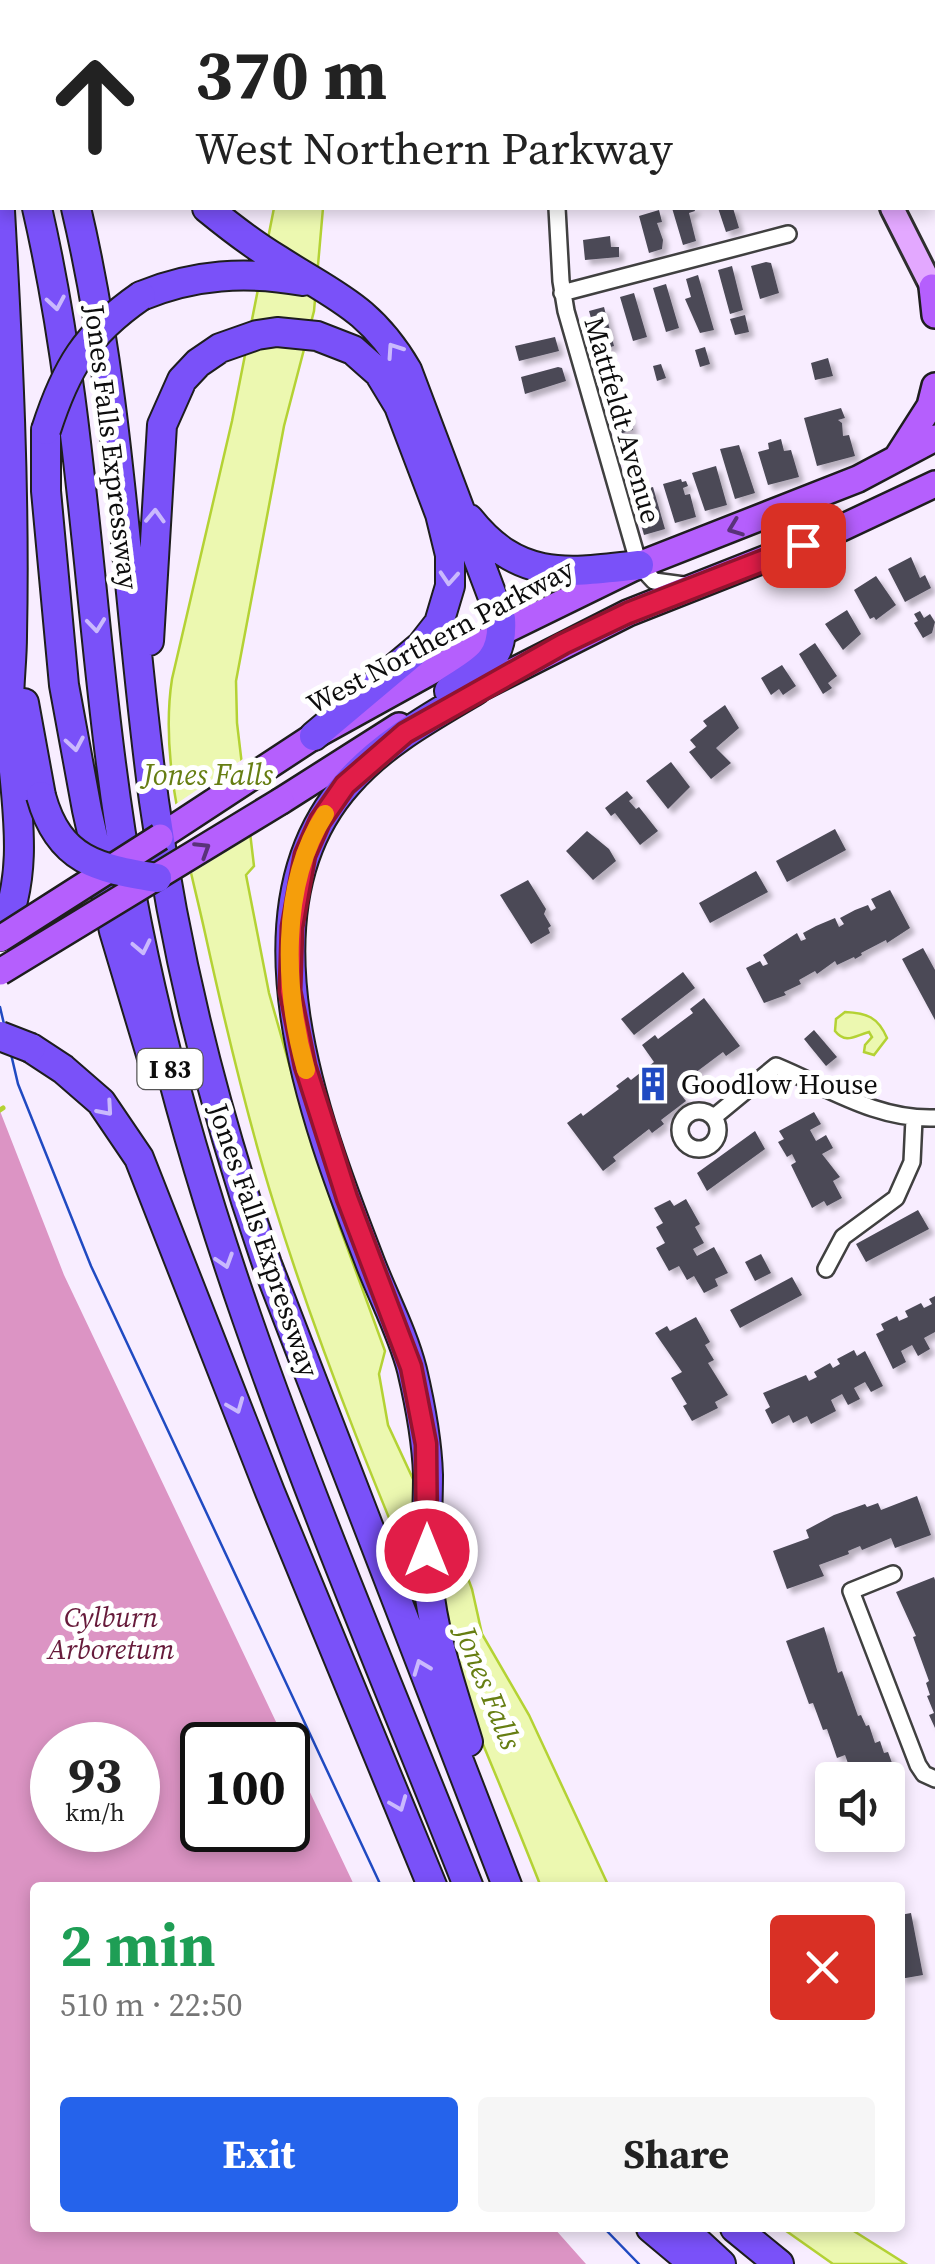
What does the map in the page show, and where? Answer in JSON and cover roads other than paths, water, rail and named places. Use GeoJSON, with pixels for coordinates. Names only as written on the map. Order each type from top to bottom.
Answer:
{"type":"FeatureCollection","features":[{"type":"Feature","properties":{"kind":"highway","name":"Jones Falls Expressway"},"geometry":{"type":"LineString","coordinates":[[37,210],[68,369],[107,723],[131,894],[160,1031],[204,1195],[254,1344],[467,1882]]}},
{"type":"Feature","properties":{"kind":"highway","name":"Jones Falls Expressway"},"geometry":{"type":"LineString","coordinates":[[76,210],[109,400],[156,817],[194,1019],[239,1184],[291,1331],[507,1882]]}},
{"type":"Feature","properties":{"kind":"highway"},"geometry":{"type":"LineString","coordinates":[[0,211],[9,402],[12,637],[28,798],[13,910],[0,937]]}},
{"type":"Feature","properties":{"kind":"highway"},"geometry":{"type":"LineString","coordinates":[[216,216],[276,259],[363,312],[392,345],[407,370],[498,611],[502,644],[490,662],[390,730]]}},
{"type":"Feature","properties":{"kind":"highway"},"geometry":{"type":"LineString","coordinates":[[204,1195],[144,1037],[114,931],[87,810],[64,685],[46,491],[46,430],[63,379],[81,350],[109,318],[141,296],[168,285],[216,276],[278,276],[333,291]]}},
{"type":"Feature","properties":{"kind":"highway"},"geometry":{"type":"LineString","coordinates":[[144,718],[162,424],[182,380],[220,348],[277,332],[317,336],[353,350],[391,389],[440,514],[451,570],[447,602],[431,634],[401,666],[314,736]]}},
{"type":"Feature","properties":{"kind":"highway"},"geometry":{"type":"LineString","coordinates":[[458,504],[496,547],[543,570],[568,573],[639,565]]}},
{"type":"Feature","properties":{"kind":"highway"},"geometry":{"type":"LineString","coordinates":[[476,690],[396,739],[345,785],[320,821],[305,855],[292,927],[290,991],[305,1066],[358,1228],[404,1343],[426,1444],[428,1577],[438,1644],[507,1882]]}},
{"type":"Feature","properties":{"kind":"highway"},"geometry":{"type":"LineString","coordinates":[[28,798],[80,858],[109,870],[157,878]]}},
{"type":"Feature","properties":{"kind":"highway"},"geometry":{"type":"LineString","coordinates":[[0,1036],[31,1048],[101,1102],[139,1158],[270,1492],[431,1882]]}},
{"type":"Feature","properties":{"kind":"highway"},"geometry":{"type":"LineString","coordinates":[[657,2232],[694,2264]]}},
{"type":"Feature","properties":{"kind":"highway"},"geometry":{"type":"LineString","coordinates":[[686,2232],[722,2264]]}},
{"type":"Feature","properties":{"kind":"highway"},"geometry":{"type":"LineString","coordinates":[[740,2232],[779,2264]]}},
{"type":"Feature","properties":{"kind":"main road"},"geometry":{"type":"LineString","coordinates":[[893,210],[933,290],[935,314]]}},
{"type":"Feature","properties":{"kind":"main road"},"geometry":{"type":"LineString","coordinates":[[894,462],[930,406],[935,386]]}},
{"type":"Feature","properties":{"kind":"main road","name":"West Northern Parkway"},"geometry":{"type":"LineString","coordinates":[[0,937],[314,736],[502,632],[639,565],[830,492],[935,438]]}},
{"type":"Feature","properties":{"kind":"main road"},"geometry":{"type":"LineString","coordinates":[[0,972],[390,730],[595,628],[834,532],[935,484]]}},
{"type":"Feature","properties":{"kind":"street","name":"Mattfeldt Avenue"},"geometry":{"type":"LineString","coordinates":[[557,210],[562,293],[639,565],[654,581],[665,584],[712,582]]}},
{"type":"Feature","properties":{"kind":"street"},"geometry":{"type":"LineString","coordinates":[[562,293],[788,234]]}},
{"type":"Feature","properties":{"kind":"street"},"geometry":{"type":"LineString","coordinates":[[714,1116],[776,1066],[868,1108],[914,1119],[935,1118]]}},
{"type":"Feature","properties":{"kind":"street"},"geometry":{"type":"LineString","coordinates":[[826,1269],[843,1237],[896,1198],[912,1162],[914,1119]]}},
{"type":"Feature","properties":{"kind":"street"},"geometry":{"type":"LineString","coordinates":[[893,1574],[851,1591],[918,1765],[924,1774],[935,1779]]}},
{"type":"Feature","properties":{"kind":"water","name":"Jones Falls"},"geometry":{"type":"Polygon","coordinates":[[[274,210],[323,210],[314,311],[284,426],[236,681],[237,723],[254,866],[246,875],[269,993],[299,1099],[385,1351],[379,1374],[388,1425],[439,1535],[460,1557],[482,1634],[529,1715],[607,1882],[539,1882],[334,1377],[302,1291],[254,1136],[183,839],[169,743],[172,679],[232,421],[274,210]]]}},
{"type":"Feature","properties":{"kind":"water"},"geometry":{"type":"Polygon","coordinates":[[[845,1012],[866,1015],[880,1025],[887,1038],[874,1055],[864,1052],[872,1037],[869,1032],[847,1038],[835,1031],[836,1019],[845,1012]]]}},
{"type":"Feature","properties":{"kind":"water"},"geometry":{"type":"Polygon","coordinates":[[[788,2232],[855,2232],[906,2264],[833,2264],[788,2232]]]}},
{"type":"Feature","properties":{"kind":"tram line"},"geometry":{"type":"LineString","coordinates":[[0,1007],[18,1084],[91,1266],[379,1882]]}},
{"type":"Feature","properties":{"kind":"tram line"},"geometry":{"type":"LineString","coordinates":[[608,2232],[639,2264]]}},
{"type":"Feature","properties":{"kind":"place","name":"Goodlow House"},"geometry":{"type":"Point","coordinates":[653,1084]}},
{"type":"Feature","properties":{"kind":"park label","name":"Cylburn Arboretum"},"geometry":{"type":"Point","coordinates":[111,1633]}}]}
